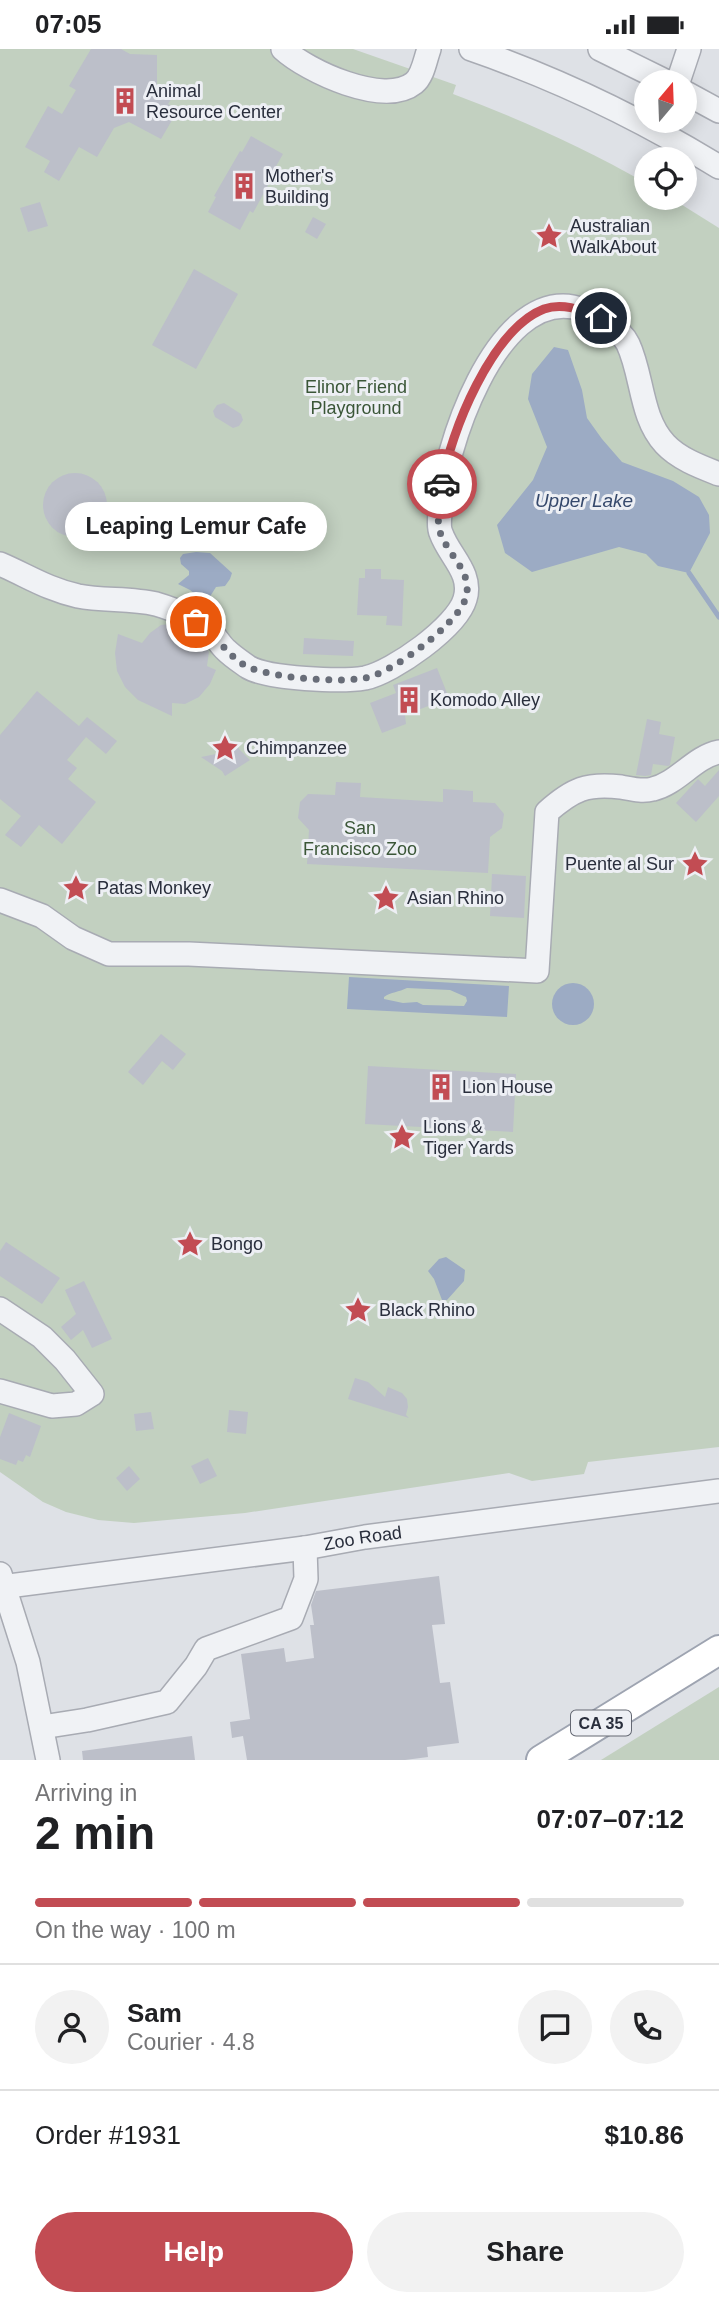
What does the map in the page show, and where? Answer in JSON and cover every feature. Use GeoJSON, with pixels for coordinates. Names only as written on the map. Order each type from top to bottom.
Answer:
{"type":"FeatureCollection","features":[{"type":"Feature","properties":{"kind":"main road","name":"CA 35"},"geometry":{"type":"LineString","coordinates":[[541,1760],[719,1650]]}},
{"type":"Feature","properties":{"kind":"street"},"geometry":{"type":"LineString","coordinates":[[283,49],[306,65],[333,78],[383,91],[405,89],[413,84],[421,73],[429,49]]}},
{"type":"Feature","properties":{"kind":"street"},"geometry":{"type":"LineString","coordinates":[[471,49],[590,97],[719,167]]}},
{"type":"Feature","properties":{"kind":"street"},"geometry":{"type":"LineString","coordinates":[[600,49],[643,70]]}},
{"type":"Feature","properties":{"kind":"street"},"geometry":{"type":"LineString","coordinates":[[682,70],[689,49]]}},
{"type":"Feature","properties":{"kind":"street"},"geometry":{"type":"LineString","coordinates":[[697,99],[719,111]]}},
{"type":"Feature","properties":{"kind":"street"},"geometry":{"type":"LineString","coordinates":[[0,564],[44,586],[80,596],[156,604],[208,629],[226,651],[251,669],[278,675],[326,679],[366,678],[386,670],[421,647],[450,623],[465,600],[466,576],[440,531],[441,494],[449,456],[461,417],[497,350],[520,323],[546,309],[573,307],[601,318],[628,342],[648,413],[665,444],[691,463],[719,474]]}},
{"type":"Feature","properties":{"kind":"street"},"geometry":{"type":"LineString","coordinates":[[0,900],[42,916],[73,937],[109,954],[189,954],[537,971],[547,812],[561,800],[592,785],[643,791],[662,786],[699,761],[719,752]]}},
{"type":"Feature","properties":{"kind":"street"},"geometry":{"type":"LineString","coordinates":[[0,1309],[42,1337],[65,1360],[92,1394],[76,1404],[51,1406],[0,1391]]}},
{"type":"Feature","properties":{"kind":"street","name":"Zoo Road"},"geometry":{"type":"LineString","coordinates":[[48,1760],[28,1662],[2,1582],[305,1548],[378,1535],[719,1491]]}},
{"type":"Feature","properties":{"kind":"street"},"geometry":{"type":"LineString","coordinates":[[42,1727],[167,1702],[206,1650],[291,1618],[306,1580],[305,1548]]}},
{"type":"Feature","properties":{"kind":"green space","name":"San Francisco Zoo"},"geometry":{"type":"Polygon","coordinates":[[[0,49],[353,49],[456,85],[453,94],[527,124],[634,177],[634,210],[690,210],[719,228],[719,1447],[588,1462],[584,1474],[532,1481],[509,1473],[245,1513],[134,1523],[98,1520],[66,1512],[43,1502],[0,1472],[0,49]]]}},
{"type":"Feature","properties":{"kind":"green space"},"geometry":{"type":"Polygon","coordinates":[[[719,1687],[719,1760],[601,1760],[719,1687]]]}},
{"type":"Feature","properties":{"kind":"water","name":"Upper Lake"},"geometry":{"type":"Polygon","coordinates":[[[554,347],[568,350],[582,390],[587,418],[622,462],[673,481],[699,497],[709,515],[710,533],[689,573],[658,566],[646,554],[619,547],[532,572],[505,553],[497,525],[533,480],[547,447],[528,399],[532,374],[554,347]]]}},
{"type":"Feature","properties":{"kind":"water"},"geometry":{"type":"Polygon","coordinates":[[[210,553],[232,573],[225,586],[216,587],[206,603],[178,584],[189,575],[180,558],[183,554],[210,553]]]}},
{"type":"Feature","properties":{"kind":"water"},"geometry":{"type":"Polygon","coordinates":[[[349,977],[509,986],[507,1017],[347,1009],[349,977]],[[407,988],[387,995],[384,999],[423,1005],[464,1006],[466,997],[450,990],[407,988]]]}},
{"type":"Feature","properties":{"kind":"water"},"geometry":{"type":"Polygon","coordinates":[[[573,983],[588,989],[594,1004],[588,1019],[573,1025],[558,1019],[552,1004],[558,989],[573,983]]]}},
{"type":"Feature","properties":{"kind":"water"},"geometry":{"type":"Polygon","coordinates":[[[446,1257],[465,1270],[464,1281],[447,1300],[442,1300],[428,1271],[439,1259],[446,1257]]]}},
{"type":"Feature","properties":{"kind":"building","name":"Animal Resource Center"},"geometry":{"type":"Polygon","coordinates":[[[91,49],[121,49],[130,54],[157,55],[157,90],[172,98],[168,104],[178,110],[161,139],[129,122],[114,128],[97,157],[79,147],[59,181],[44,172],[50,161],[25,147],[48,106],[62,114],[76,90],[69,86],[91,49]]]}},
{"type":"Feature","properties":{"kind":"building","name":"Mother's Building"},"geometry":{"type":"Polygon","coordinates":[[[251,136],[283,154],[253,213],[250,211],[240,230],[208,212],[216,197],[214,196],[251,136]]]}},
{"type":"Feature","properties":{"kind":"building"},"geometry":{"type":"Polygon","coordinates":[[[40,202],[48,226],[28,232],[20,208],[40,202]]]}},
{"type":"Feature","properties":{"kind":"building"},"geometry":{"type":"Polygon","coordinates":[[[313,217],[326,224],[317,239],[305,232],[313,217]]]}},
{"type":"Feature","properties":{"kind":"building"},"geometry":{"type":"Polygon","coordinates":[[[194,269],[238,294],[196,369],[152,345],[194,269]]]}},
{"type":"Feature","properties":{"kind":"building"},"geometry":{"type":"Polygon","coordinates":[[[224,403],[241,414],[243,420],[239,426],[233,428],[215,417],[213,411],[217,405],[224,403]]]}},
{"type":"Feature","properties":{"kind":"building"},"geometry":{"type":"Polygon","coordinates":[[[69,473],[81,473],[98,482],[105,493],[105,517],[98,528],[81,537],[69,537],[57,532],[48,523],[43,511],[43,499],[48,487],[57,478],[69,473]]]}},
{"type":"Feature","properties":{"kind":"building"},"geometry":{"type":"Polygon","coordinates":[[[277,505],[303,514],[292,546],[266,537],[277,505]]]}},
{"type":"Feature","properties":{"kind":"building"},"geometry":{"type":"Polygon","coordinates":[[[365,569],[381,569],[381,579],[404,580],[402,626],[386,625],[387,616],[357,615],[359,578],[365,578],[365,569]]]}},
{"type":"Feature","properties":{"kind":"building"},"geometry":{"type":"Polygon","coordinates":[[[170,624],[202,643],[209,652],[207,666],[216,670],[210,684],[199,697],[185,704],[172,703],[172,716],[138,700],[125,687],[117,671],[115,653],[118,634],[142,643],[161,625],[170,624]]]}},
{"type":"Feature","properties":{"kind":"building"},"geometry":{"type":"Polygon","coordinates":[[[304,638],[354,641],[353,656],[303,654],[304,638]]]}},
{"type":"Feature","properties":{"kind":"building","name":"Komodo Alley"},"geometry":{"type":"Polygon","coordinates":[[[437,668],[449,698],[405,715],[406,724],[382,733],[370,703],[396,693],[393,685],[437,668]]]}},
{"type":"Feature","properties":{"kind":"building"},"geometry":{"type":"Polygon","coordinates":[[[37,691],[79,726],[87,717],[117,741],[106,754],[86,737],[67,760],[77,768],[68,779],[96,802],[62,844],[39,825],[21,847],[5,835],[21,816],[0,799],[0,735],[37,691]]]}},
{"type":"Feature","properties":{"kind":"building"},"geometry":{"type":"Polygon","coordinates":[[[647,719],[661,722],[659,734],[675,737],[670,765],[653,764],[651,775],[636,775],[647,719]]]}},
{"type":"Feature","properties":{"kind":"building"},"geometry":{"type":"Polygon","coordinates":[[[227,741],[237,742],[239,749],[250,760],[225,776],[201,757],[216,754],[227,741]]]}},
{"type":"Feature","properties":{"kind":"building"},"geometry":{"type":"Polygon","coordinates":[[[719,770],[719,796],[696,822],[676,803],[698,779],[705,786],[719,770]]]}},
{"type":"Feature","properties":{"kind":"building"},"geometry":{"type":"Polygon","coordinates":[[[336,782],[361,783],[360,797],[443,802],[443,789],[473,791],[473,802],[495,803],[504,814],[502,828],[490,837],[488,873],[307,864],[309,830],[298,818],[300,802],[308,794],[335,795],[336,782]]]}},
{"type":"Feature","properties":{"kind":"building"},"geometry":{"type":"Polygon","coordinates":[[[492,874],[526,876],[524,918],[490,916],[492,874]]]}},
{"type":"Feature","properties":{"kind":"building"},"geometry":{"type":"Polygon","coordinates":[[[161,1034],[186,1054],[173,1070],[162,1061],[143,1085],[128,1072],[161,1034]]]}},
{"type":"Feature","properties":{"kind":"building","name":"Lion House"},"geometry":{"type":"Polygon","coordinates":[[[368,1066],[516,1074],[513,1132],[365,1124],[368,1066]]]}},
{"type":"Feature","properties":{"kind":"building"},"geometry":{"type":"Polygon","coordinates":[[[6,1242],[60,1278],[42,1304],[0,1276],[0,1251],[6,1242]]]}},
{"type":"Feature","properties":{"kind":"building"},"geometry":{"type":"Polygon","coordinates":[[[84,1281],[112,1339],[92,1348],[83,1330],[71,1340],[61,1327],[76,1314],[65,1290],[84,1281]]]}},
{"type":"Feature","properties":{"kind":"building"},"geometry":{"type":"Polygon","coordinates":[[[355,1378],[368,1382],[385,1397],[388,1387],[402,1393],[407,1399],[406,1415],[409,1418],[348,1399],[355,1378]]]}},
{"type":"Feature","properties":{"kind":"building"},"geometry":{"type":"Polygon","coordinates":[[[229,1410],[248,1412],[246,1434],[227,1432],[229,1410]]]}},
{"type":"Feature","properties":{"kind":"building"},"geometry":{"type":"Polygon","coordinates":[[[151,1412],[154,1429],[136,1431],[134,1414],[151,1412]]]}},
{"type":"Feature","properties":{"kind":"building"},"geometry":{"type":"Polygon","coordinates":[[[9,1413],[41,1426],[30,1457],[26,1455],[23,1462],[18,1460],[16,1465],[0,1459],[0,1437],[9,1413]]]}},
{"type":"Feature","properties":{"kind":"building"},"geometry":{"type":"Polygon","coordinates":[[[208,1458],[217,1476],[200,1484],[191,1466],[208,1458]]]}},
{"type":"Feature","properties":{"kind":"building"},"geometry":{"type":"Polygon","coordinates":[[[129,1466],[140,1479],[127,1491],[116,1478],[129,1466]]]}},
{"type":"Feature","properties":{"kind":"building"},"geometry":{"type":"Polygon","coordinates":[[[439,1576],[445,1624],[432,1625],[440,1683],[450,1682],[459,1743],[427,1747],[428,1757],[405,1760],[247,1760],[243,1736],[232,1738],[230,1722],[250,1719],[241,1654],[284,1648],[286,1662],[314,1658],[310,1625],[314,1625],[311,1605],[316,1591],[439,1576]]]}},
{"type":"Feature","properties":{"kind":"building"},"geometry":{"type":"Polygon","coordinates":[[[192,1736],[195,1760],[83,1760],[82,1751],[192,1736]]]}},
{"type":"Feature","properties":{"kind":"waterway"},"geometry":{"type":"LineString","coordinates":[[689,573],[719,617]]}},
{"type":"Feature","properties":{"kind":"way so far"},"geometry":{"type":"LineString","coordinates":[[196,622],[208,629],[226,651],[251,669],[278,675],[326,679],[366,678],[386,670],[421,647],[450,623],[465,600],[466,576],[440,531],[442,484]]}},
{"type":"Feature","properties":{"kind":"place","name":"Animal Resource Center"},"geometry":{"type":"Point","coordinates":[125,101]}},
{"type":"Feature","properties":{"kind":"place","name":"Mother's Building"},"geometry":{"type":"Point","coordinates":[244,186]}},
{"type":"Feature","properties":{"kind":"place","name":"Australian WalkAbout"},"geometry":{"type":"Point","coordinates":[549,236]}},
{"type":"Feature","properties":{"kind":"place","name":"Leaping Lemur Cafe"},"geometry":{"type":"Point","coordinates":[196,622]}},
{"type":"Feature","properties":{"kind":"place","name":"Komodo Alley"},"geometry":{"type":"Point","coordinates":[409,700]}},
{"type":"Feature","properties":{"kind":"place","name":"Chimpanzee"},"geometry":{"type":"Point","coordinates":[225,748]}},
{"type":"Feature","properties":{"kind":"place","name":"Puente al Sur"},"geometry":{"type":"Point","coordinates":[695,864]}},
{"type":"Feature","properties":{"kind":"place","name":"Patas Monkey"},"geometry":{"type":"Point","coordinates":[76,888]}},
{"type":"Feature","properties":{"kind":"place","name":"Asian Rhino"},"geometry":{"type":"Point","coordinates":[386,898]}},
{"type":"Feature","properties":{"kind":"place","name":"Lion House"},"geometry":{"type":"Point","coordinates":[441,1087]}},
{"type":"Feature","properties":{"kind":"place","name":"Lions & Tiger Yards"},"geometry":{"type":"Point","coordinates":[402,1137]}},
{"type":"Feature","properties":{"kind":"place","name":"Bongo"},"geometry":{"type":"Point","coordinates":[190,1244]}},
{"type":"Feature","properties":{"kind":"place","name":"Black Rhino"},"geometry":{"type":"Point","coordinates":[358,1310]}},
{"type":"Feature","properties":{"kind":"route"},"geometry":{"type":"LineString","coordinates":[[442,484],[461,417],[497,350],[520,323],[546,309],[573,307],[601,318]]}},
{"type":"Feature","properties":{"kind":"park label","name":"Elinor Friend Playground"},"geometry":{"type":"Point","coordinates":[356,398]}}]}
